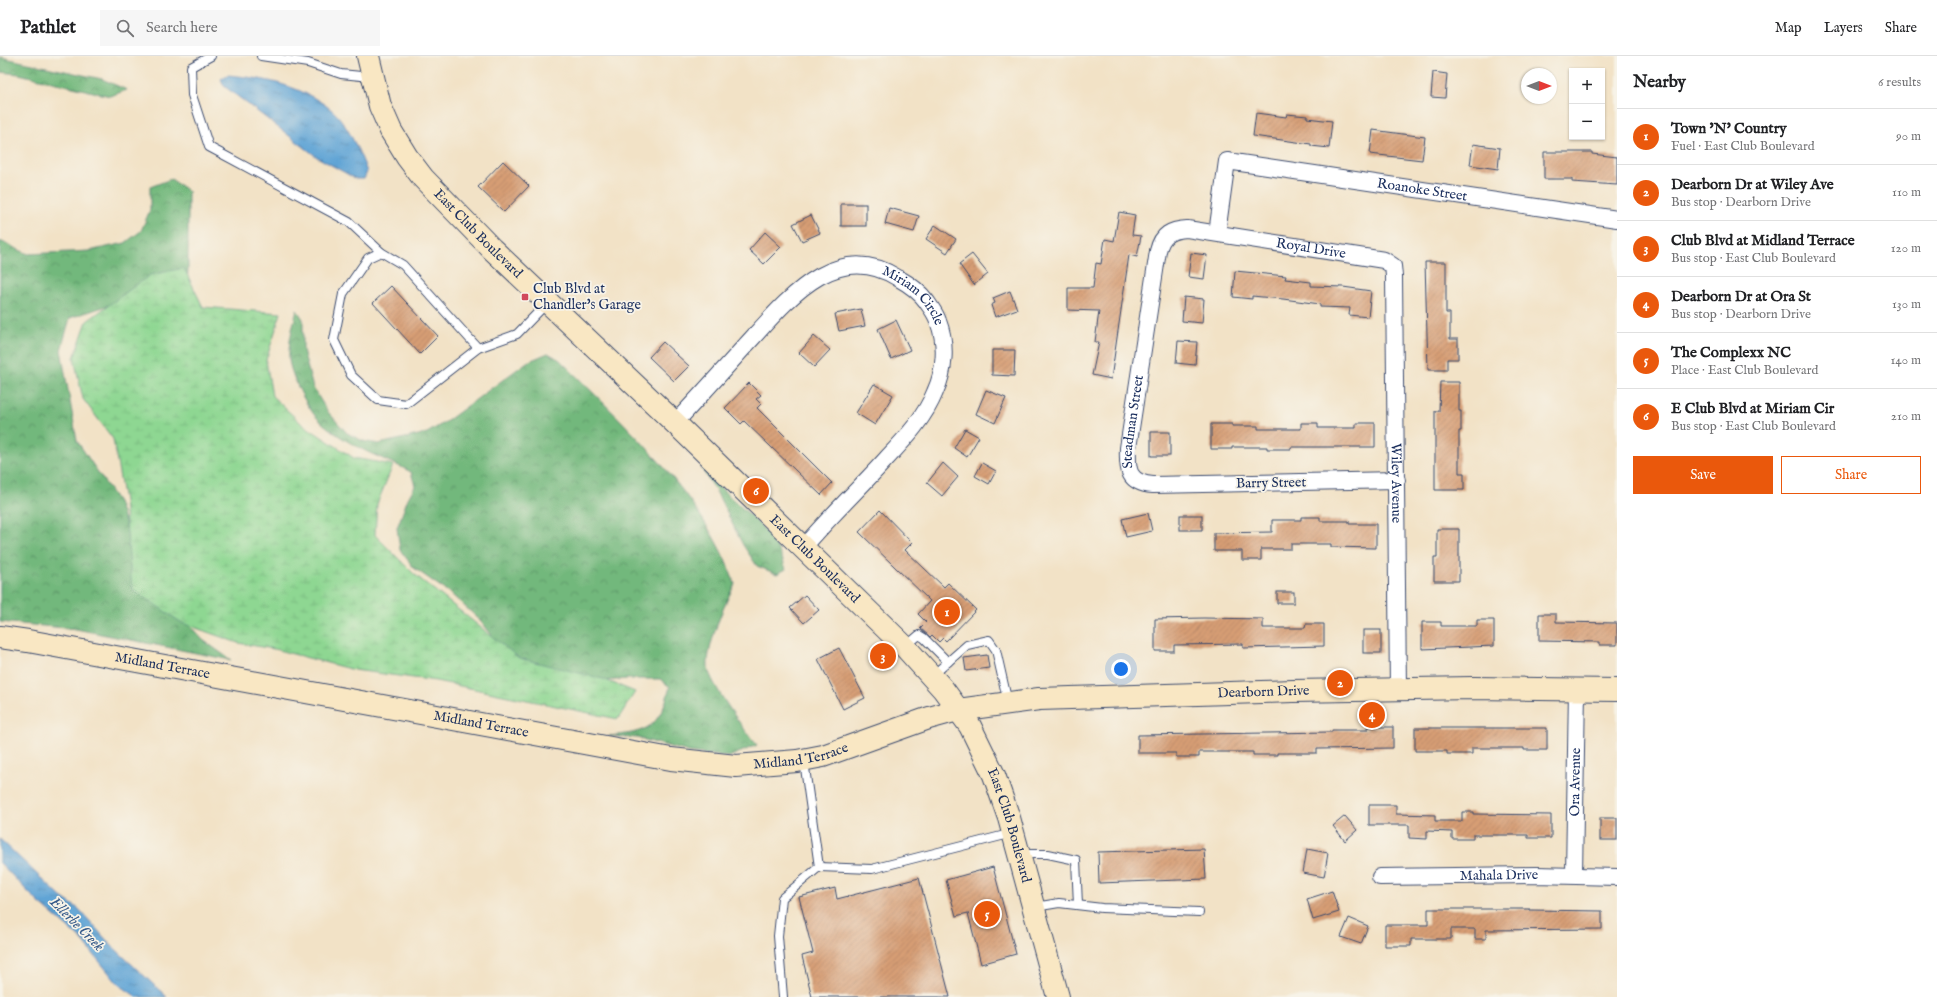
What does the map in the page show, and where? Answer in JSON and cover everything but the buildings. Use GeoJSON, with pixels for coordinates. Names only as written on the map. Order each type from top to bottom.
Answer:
{"type":"FeatureCollection","features":[{"type":"Feature","properties":{"kind":"street","name":"East Club Boulevard"},"geometry":{"type":"LineString","coordinates":[[370,66],[380,106],[391,131],[407,157],[423,178],[492,249],[675,424],[904,647],[932,676],[970,726],[994,775],[1014,833],[1058,997]]}},
{"type":"Feature","properties":{"kind":"street","name":"Roanoke Street"},"geometry":{"type":"LineString","coordinates":[[1217,233],[1227,161],[1617,219]]}},
{"type":"Feature","properties":{"kind":"street","name":"Royal Drive"},"geometry":{"type":"LineString","coordinates":[[1144,352],[1160,242],[1164,236],[1174,230],[1187,229],[1217,233],[1384,260],[1392,266],[1394,276]]}},
{"type":"Feature","properties":{"kind":"street","name":"Miriam Circle"},"geometry":{"type":"LineString","coordinates":[[675,424],[788,299],[814,279],[834,269],[854,265],[869,265],[890,272],[908,284],[924,298],[938,320],[943,339],[944,358],[935,392],[926,410],[908,436],[803,548]]}},
{"type":"Feature","properties":{"kind":"street","name":"Wiley Avenue"},"geometry":{"type":"LineString","coordinates":[[1394,276],[1398,690]]}},
{"type":"Feature","properties":{"kind":"street","name":"Steadman Street"},"geometry":{"type":"LineString","coordinates":[[1144,352],[1127,464],[1131,475],[1137,481],[1145,484]]}},
{"type":"Feature","properties":{"kind":"street","name":"Barry Street"},"geometry":{"type":"LineString","coordinates":[[1145,484],[1397,480]]}},
{"type":"Feature","properties":{"kind":"street","name":"Midland Terrace"},"geometry":{"type":"LineString","coordinates":[[0,637],[671,759],[736,766],[771,764],[823,756],[929,718],[958,710]]}},
{"type":"Feature","properties":{"kind":"street","name":"Dearborn Drive"},"geometry":{"type":"LineString","coordinates":[[958,710],[1039,699],[1148,695],[1398,690],[1617,690]]}},
{"type":"Feature","properties":{"kind":"street","name":"Ora Avenue"},"geometry":{"type":"LineString","coordinates":[[1574,875],[1577,690]]}},
{"type":"Feature","properties":{"kind":"street","name":"Mahala Drive"},"geometry":{"type":"LineString","coordinates":[[1380,877],[1574,875],[1617,877]]}},
{"type":"Feature","properties":{"kind":"lane"},"geometry":{"type":"LineString","coordinates":[[211,56],[191,67],[192,95],[209,148],[349,222],[381,252],[403,265],[478,348]]}},
{"type":"Feature","properties":{"kind":"lane"},"geometry":{"type":"LineString","coordinates":[[261,56],[308,63],[341,74],[370,66]]}},
{"type":"Feature","properties":{"kind":"lane"},"geometry":{"type":"LineString","coordinates":[[381,252],[368,258],[343,294],[334,340],[351,375],[378,400],[406,404],[478,348],[517,334],[548,303]]}},
{"type":"Feature","properties":{"kind":"lane"},"geometry":{"type":"LineString","coordinates":[[904,647],[919,635],[924,638],[948,662]]}},
{"type":"Feature","properties":{"kind":"lane"},"geometry":{"type":"LineString","coordinates":[[932,676],[967,645],[989,640],[996,650],[1008,703]]}},
{"type":"Feature","properties":{"kind":"lane"},"geometry":{"type":"LineString","coordinates":[[804,760],[819,867]]}},
{"type":"Feature","properties":{"kind":"lane"},"geometry":{"type":"LineString","coordinates":[[783,997],[778,936],[782,898],[819,867],[872,869],[1014,833]]}},
{"type":"Feature","properties":{"kind":"lane"},"geometry":{"type":"LineString","coordinates":[[1019,854],[1048,854],[1076,860],[1078,905]]}},
{"type":"Feature","properties":{"kind":"lane"},"geometry":{"type":"LineString","coordinates":[[1034,907],[1059,903],[1102,908],[1200,912]]}},
{"type":"Feature","properties":{"kind":"green space"},"geometry":{"type":"Polygon","coordinates":[[[0,57],[102,79],[127,90],[110,96],[19,74],[0,72],[0,57]]]}},
{"type":"Feature","properties":{"kind":"green space"},"geometry":{"type":"Polygon","coordinates":[[[171,179],[188,191],[188,270],[186,292],[115,303],[70,318],[61,350],[77,441],[118,502],[145,578],[203,640],[231,660],[76,629],[0,622],[0,241],[28,254],[89,251],[125,243],[141,231],[150,210],[150,187],[171,179]]]}},
{"type":"Feature","properties":{"kind":"green space"},"geometry":{"type":"Polygon","coordinates":[[[184,268],[203,307],[281,313],[266,360],[272,396],[302,424],[354,458],[393,465],[377,504],[375,535],[414,574],[519,658],[603,679],[635,692],[618,719],[436,681],[354,670],[274,649],[238,643],[182,623],[132,589],[124,501],[113,439],[83,399],[74,358],[87,321],[150,275],[184,268]]]}},
{"type":"Feature","properties":{"kind":"green space"},"geometry":{"type":"Polygon","coordinates":[[[297,310],[303,319],[303,350],[313,388],[328,412],[347,433],[363,441],[379,444],[427,433],[447,421],[527,362],[548,353],[560,360],[611,410],[660,463],[683,491],[703,520],[721,551],[735,584],[726,602],[713,637],[708,659],[708,668],[721,696],[757,745],[729,757],[689,752],[638,738],[609,736],[643,730],[650,725],[661,711],[670,687],[660,679],[627,679],[593,682],[511,661],[481,621],[451,594],[414,568],[400,550],[397,528],[408,498],[415,486],[411,472],[365,451],[344,439],[318,419],[309,407],[292,373],[289,359],[290,340],[297,310]]]}},
{"type":"Feature","properties":{"kind":"green space"},"geometry":{"type":"Polygon","coordinates":[[[701,468],[709,474],[723,490],[769,535],[776,544],[786,569],[777,574],[757,566],[743,545],[717,493],[701,468]]]}},
{"type":"Feature","properties":{"kind":"water"},"geometry":{"type":"Polygon","coordinates":[[[227,75],[256,78],[297,89],[321,102],[333,111],[343,123],[357,148],[367,172],[364,179],[356,179],[317,157],[224,86],[221,79],[227,75]]]}},
{"type":"Feature","properties":{"kind":"water","name":"Ellerbe Creek"},"geometry":{"type":"Polygon","coordinates":[[[0,839],[61,897],[79,909],[110,944],[167,997],[137,997],[118,984],[81,939],[37,901],[0,863],[0,839]]]}},
{"type":"Feature","properties":{"kind":"place","name":"Club Blvd at Chandler's Garage"},"geometry":{"type":"Point","coordinates":[525,297]}},
{"type":"Feature","properties":{"kind":"place","name":"E Club Blvd at Miriam Cir"},"geometry":{"type":"Point","coordinates":[756,491]}},
{"type":"Feature","properties":{"kind":"place","name":"Town 'N' Country"},"geometry":{"type":"Point","coordinates":[947,612]}},
{"type":"Feature","properties":{"kind":"place","name":"Club Blvd at Midland Terrace"},"geometry":{"type":"Point","coordinates":[883,656]}},
{"type":"Feature","properties":{"kind":"place","name":"Dearborn Dr at Wiley Ave"},"geometry":{"type":"Point","coordinates":[1340,683]}},
{"type":"Feature","properties":{"kind":"place","name":"Dearborn Dr at Ora St"},"geometry":{"type":"Point","coordinates":[1372,715]}},
{"type":"Feature","properties":{"kind":"place","name":"The Complexx NC"},"geometry":{"type":"Point","coordinates":[987,914]}}]}
